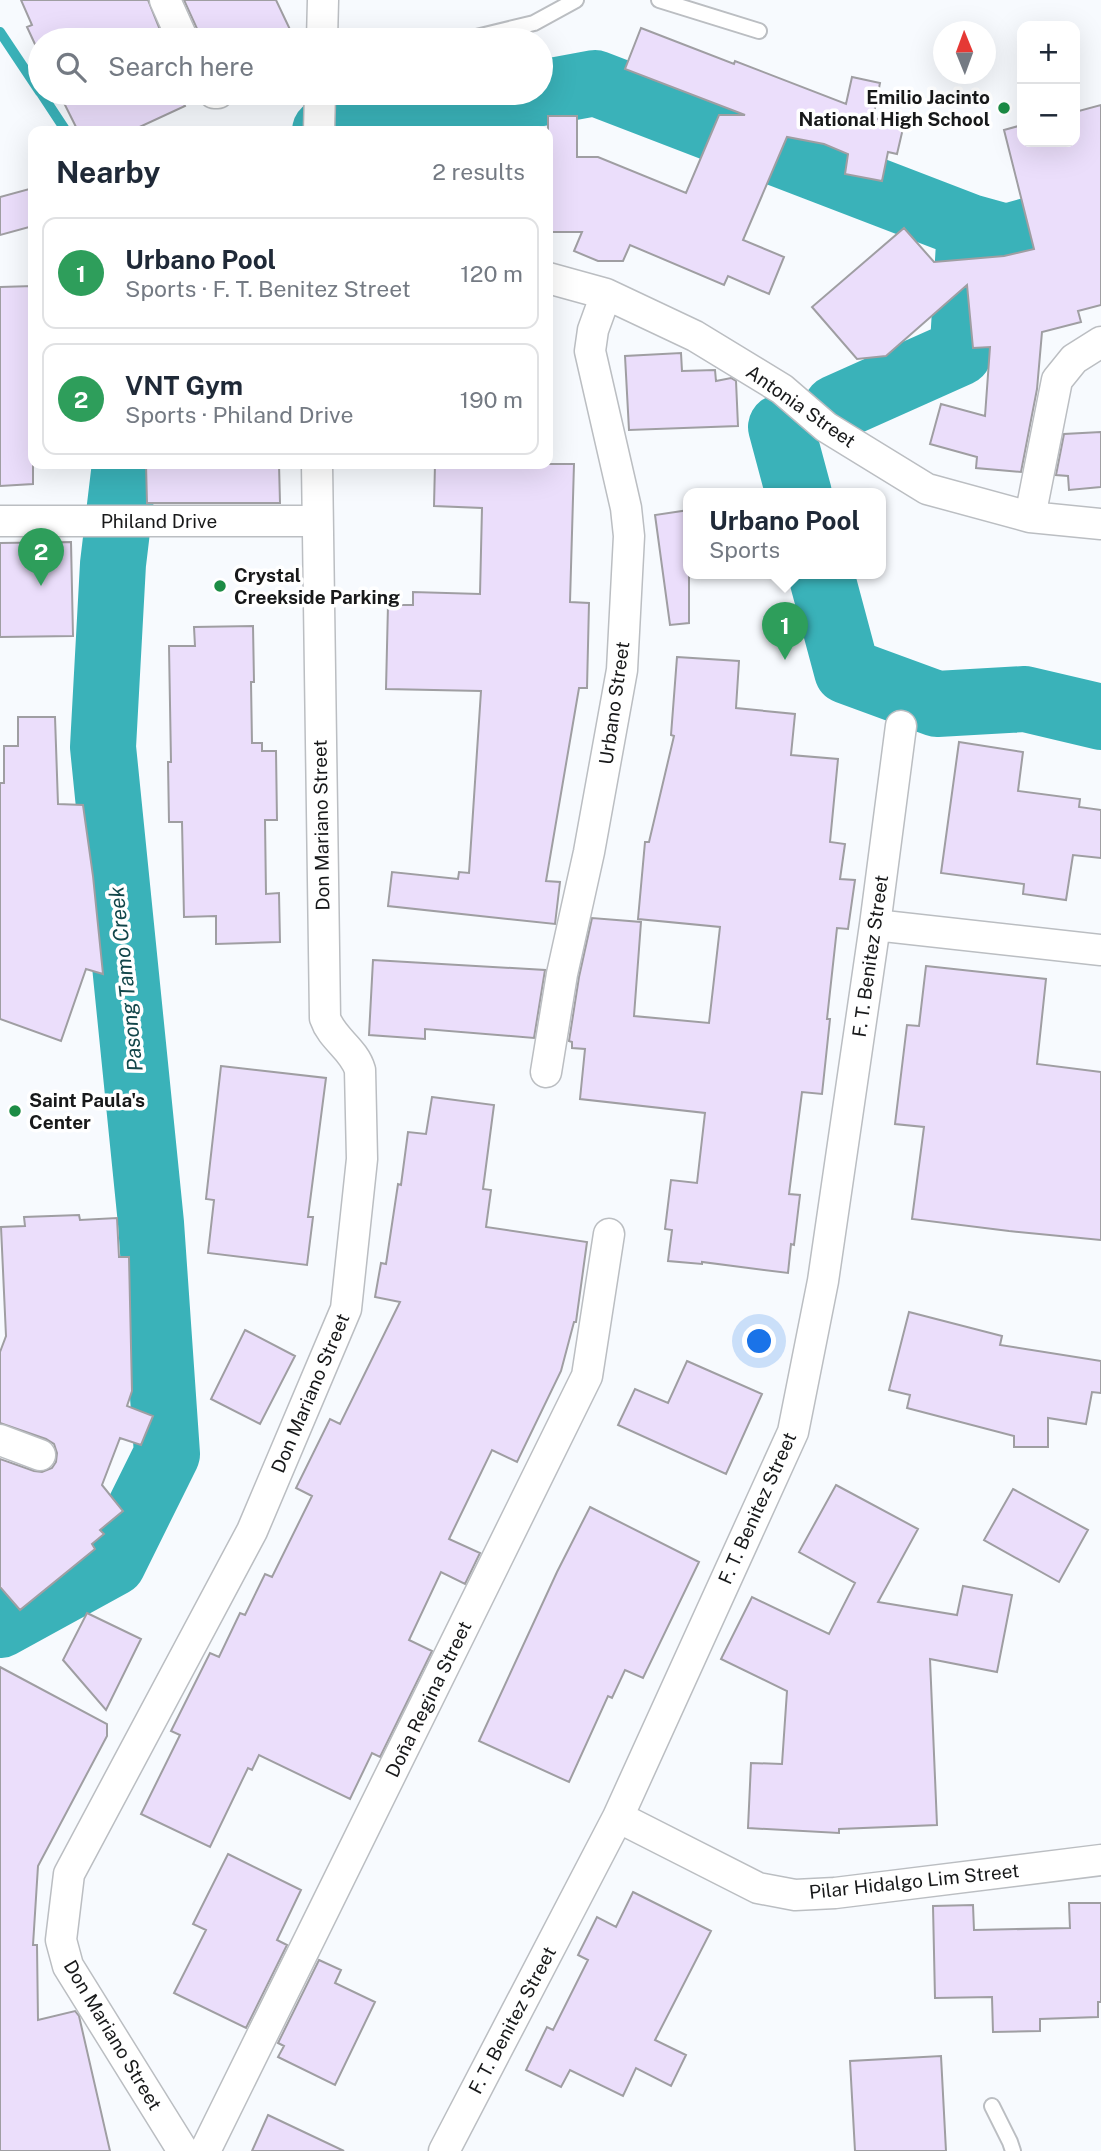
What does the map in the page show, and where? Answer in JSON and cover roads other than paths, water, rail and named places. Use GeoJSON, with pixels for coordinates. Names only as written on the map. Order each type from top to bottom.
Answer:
{"type":"FeatureCollection","features":[{"type":"Feature","properties":{"kind":"street"},"geometry":{"type":"LineString","coordinates":[[165,0],[178,28]]}},
{"type":"Feature","properties":{"kind":"street"},"geometry":{"type":"LineString","coordinates":[[322,28],[323,0]]}},
{"type":"Feature","properties":{"kind":"street","name":"Antonia Street"},"geometry":{"type":"LineString","coordinates":[[553,279],[606,294],[706,342],[782,389],[826,427],[927,489],[1030,517],[1101,524]]}},
{"type":"Feature","properties":{"kind":"street","name":"Urbano Street"},"geometry":{"type":"LineString","coordinates":[[546,1072],[562,974],[589,852],[622,670],[629,536],[626,508],[590,351],[593,330],[606,294]]}},
{"type":"Feature","properties":{"kind":"street"},"geometry":{"type":"LineString","coordinates":[[1030,517],[1057,380],[1074,359],[1101,342]]}},
{"type":"Feature","properties":{"kind":"street","name":"Don Mariano Street"},"geometry":{"type":"LineString","coordinates":[[183,2151],[68,1966],[61,1940],[69,1874],[252,1531],[346,1310],[362,1159],[360,1070],[357,1060],[328,1028],[325,1018],[317,469]]}},
{"type":"Feature","properties":{"kind":"street","name":"Philand Drive"},"geometry":{"type":"LineString","coordinates":[[0,521],[317,521]]}},
{"type":"Feature","properties":{"kind":"street","name":"F. T. Benitez Street"},"geometry":{"type":"LineString","coordinates":[[444,2151],[618,1817],[793,1432],[823,1281],[901,726]]}},
{"type":"Feature","properties":{"kind":"street"},"geometry":{"type":"LineString","coordinates":[[875,925],[1101,950]]}},
{"type":"Feature","properties":{"kind":"street","name":"Doña Regina Street"},"geometry":{"type":"LineString","coordinates":[[205,2151],[587,1376],[609,1234]]}},
{"type":"Feature","properties":{"kind":"street"},"geometry":{"type":"LineString","coordinates":[[0,1440],[40,1455]]}},
{"type":"Feature","properties":{"kind":"street","name":"Pilar Hidalgo Lim Street"},"geometry":{"type":"LineString","coordinates":[[618,1817],[758,1888],[795,1895],[835,1893],[1101,1860]]}},
{"type":"Feature","properties":{"kind":"lane"},"geometry":{"type":"LineString","coordinates":[[513,28],[534,23],[576,0]]}},
{"type":"Feature","properties":{"kind":"lane"},"geometry":{"type":"LineString","coordinates":[[659,0],[759,31]]}},
{"type":"Feature","properties":{"kind":"lane"},"geometry":{"type":"LineString","coordinates":[[992,2106],[1013,2151]]}},
{"type":"Feature","properties":{"kind":"waterway","name":"Pasong Tamo Creek"},"geometry":{"type":"LineString","coordinates":[[0,32],[28,74]]}},
{"type":"Feature","properties":{"kind":"waterway"},"geometry":{"type":"LineString","coordinates":[[553,91],[595,83],[970,227],[1006,237],[1101,211]]}},
{"type":"Feature","properties":{"kind":"waterway","name":"Pasong Tamo Creek"},"geometry":{"type":"LineString","coordinates":[[49,105],[63,126]]}},
{"type":"Feature","properties":{"kind":"waterway"},"geometry":{"type":"LineString","coordinates":[[353,126],[472,105]]}},
{"type":"Feature","properties":{"kind":"waterway"},"geometry":{"type":"LineString","coordinates":[[836,408],[959,353],[963,344],[970,227]]}},
{"type":"Feature","properties":{"kind":"waterway"},"geometry":{"type":"LineString","coordinates":[[781,427],[797,488]]}},
{"type":"Feature","properties":{"kind":"waterway","name":"Pasong Tamo Creek"},"geometry":{"type":"LineString","coordinates":[[0,1625],[113,1563],[167,1454],[151,1223],[103,747],[113,564],[124,469]]}},
{"type":"Feature","properties":{"kind":"waterway"},"geometry":{"type":"LineString","coordinates":[[822,579],[847,671],[937,704],[1025,699],[1101,717]]}},
{"type":"Feature","properties":{"kind":"place","name":"Emilio Jacinto National High School"},"geometry":{"type":"Point","coordinates":[1004,108]}},
{"type":"Feature","properties":{"kind":"place","name":"VNT Gym"},"geometry":{"type":"Point","coordinates":[41,586]}},
{"type":"Feature","properties":{"kind":"place","name":"Crystal Creekside Parking"},"geometry":{"type":"Point","coordinates":[220,586]}},
{"type":"Feature","properties":{"kind":"place","name":"Urbano Pool"},"geometry":{"type":"Point","coordinates":[785,660]}},
{"type":"Feature","properties":{"kind":"place","name":"Saint Paula's Center"},"geometry":{"type":"Point","coordinates":[15,1111]}}]}
